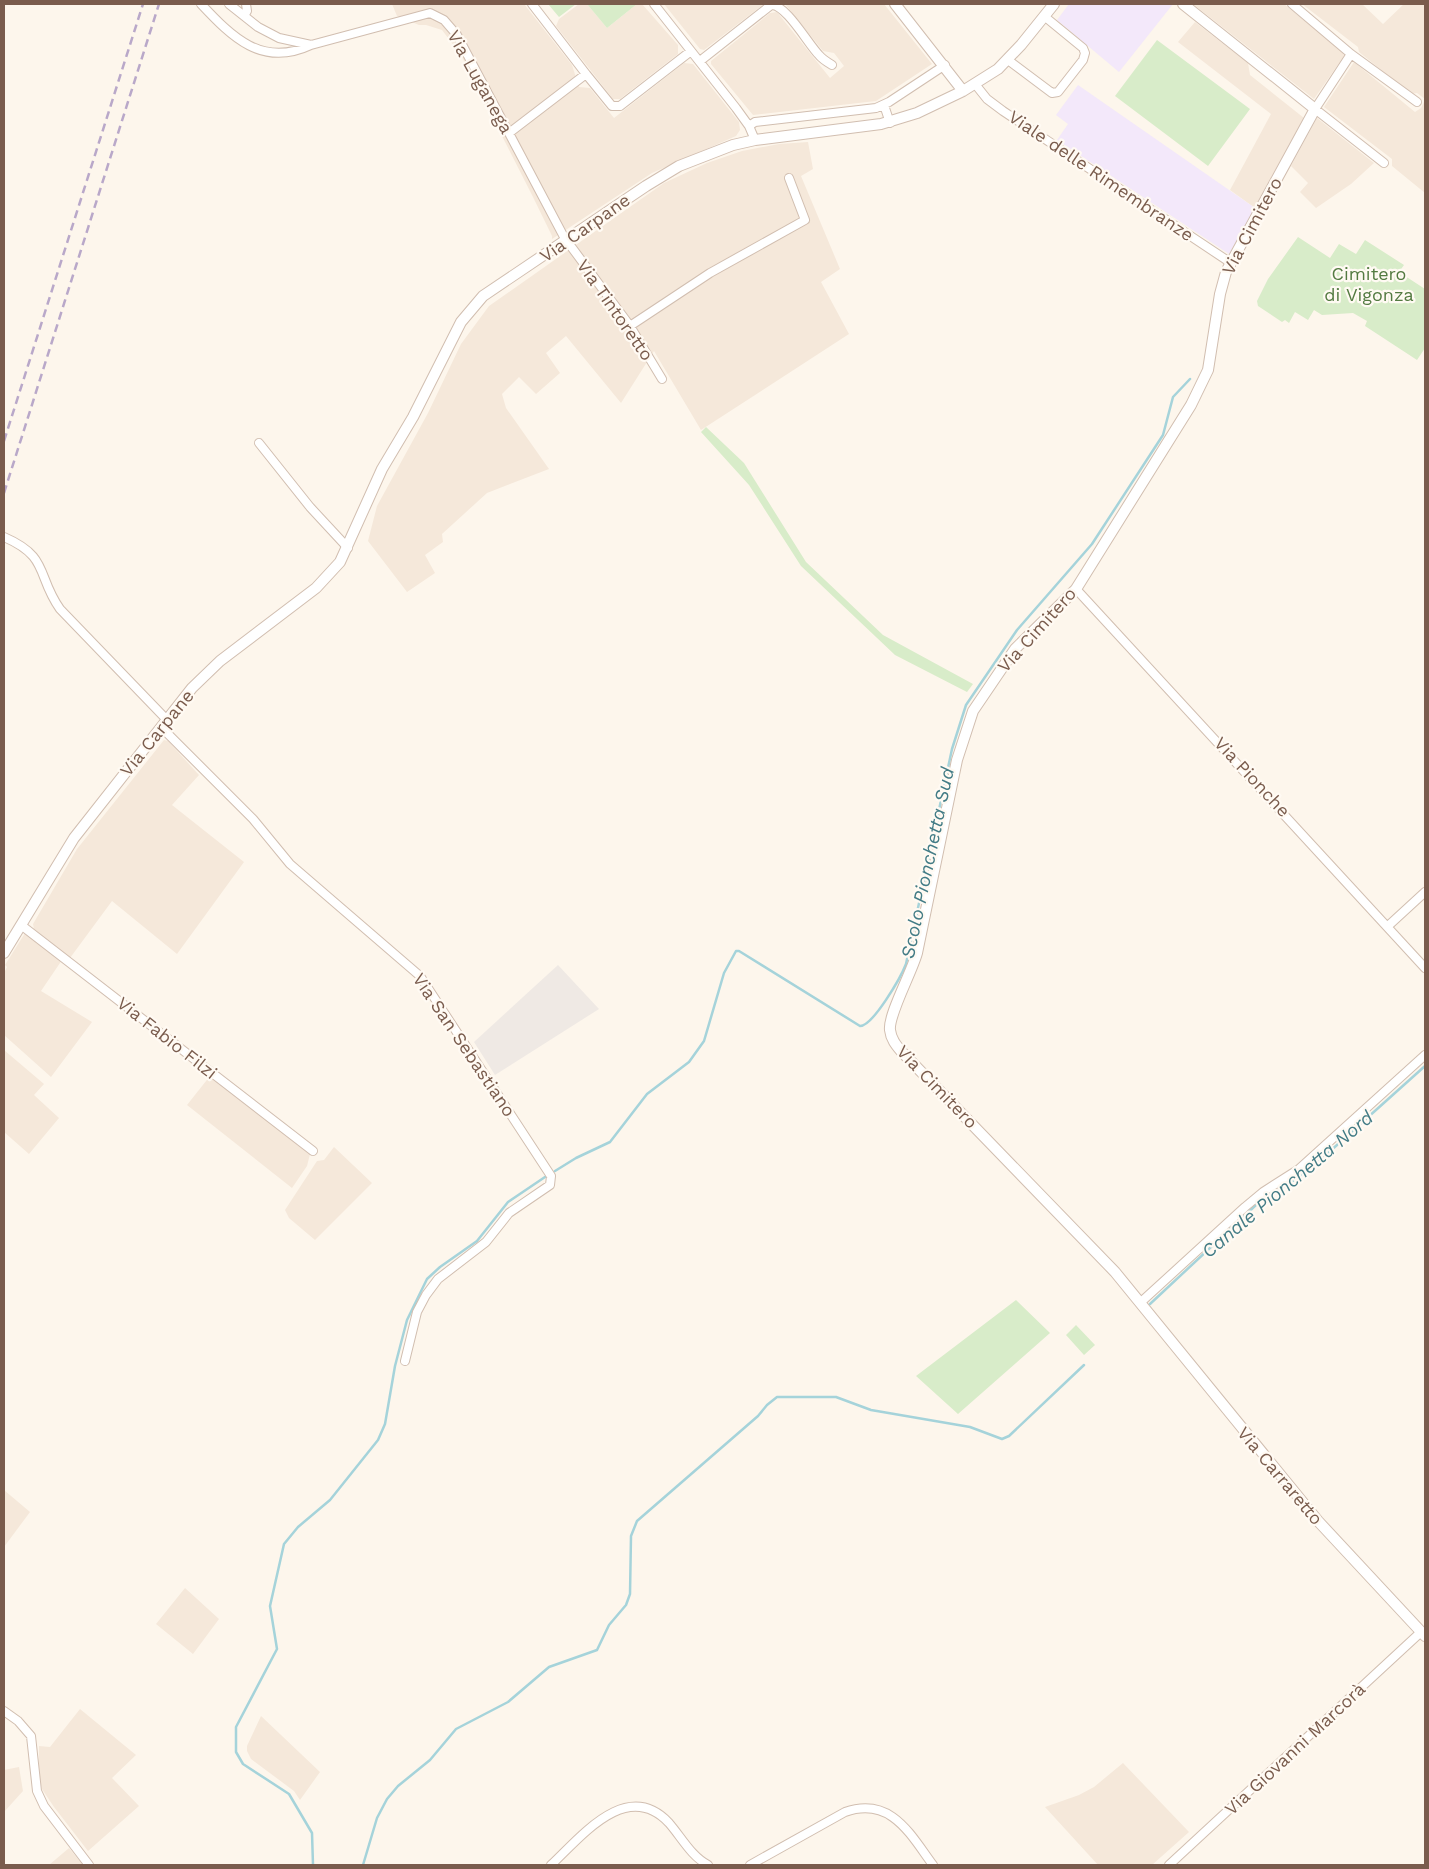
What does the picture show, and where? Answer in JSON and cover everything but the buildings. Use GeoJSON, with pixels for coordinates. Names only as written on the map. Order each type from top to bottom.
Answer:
{"type":"FeatureCollection","features":[{"type":"Feature","properties":{"kind":"street","name":"Via Luganega"},"geometry":{"type":"LineString","coordinates":[[202,4],[239,41],[250,47],[271,51],[301,50],[311,45],[430,13],[444,20],[457,35],[567,241]]}},
{"type":"Feature","properties":{"kind":"street","name":"Via Luganega"},"geometry":{"type":"LineString","coordinates":[[229,4],[279,38],[311,45]]}},
{"type":"Feature","properties":{"kind":"street"},"geometry":{"type":"LineString","coordinates":[[244,16],[247,10],[246,4]]}},
{"type":"Feature","properties":{"kind":"street"},"geometry":{"type":"LineString","coordinates":[[532,4],[586,74],[609,102],[616,107],[627,101],[691,51]]}},
{"type":"Feature","properties":{"kind":"street"},"geometry":{"type":"LineString","coordinates":[[654,4],[749,126],[755,140]]}},
{"type":"Feature","properties":{"kind":"street"},"geometry":{"type":"LineString","coordinates":[[894,4],[963,91]]}},
{"type":"Feature","properties":{"kind":"street","name":"Via Carpane"},"geometry":{"type":"LineString","coordinates":[[4,953],[74,838],[165,725],[192,688],[220,661],[316,588],[340,562],[348,548],[382,469],[413,417],[461,322],[484,296],[646,186],[679,166],[733,145],[755,140],[890,122],[917,113],[963,91],[1008,60],[1054,4]]}},
{"type":"Feature","properties":{"kind":"street"},"geometry":{"type":"LineString","coordinates":[[1183,4],[1384,163]]}},
{"type":"Feature","properties":{"kind":"street"},"geometry":{"type":"LineString","coordinates":[[1292,4],[1351,54],[1417,102]]}},
{"type":"Feature","properties":{"kind":"street"},"geometry":{"type":"LineString","coordinates":[[700,62],[771,5],[775,5],[784,10],[820,56],[832,65]]}},
{"type":"Feature","properties":{"kind":"street"},"geometry":{"type":"LineString","coordinates":[[1008,60],[1052,93],[1058,92],[1083,60],[1085,53],[1083,48],[1044,16]]}},
{"type":"Feature","properties":{"kind":"street"},"geometry":{"type":"LineString","coordinates":[[271,51],[279,38]]}},
{"type":"Feature","properties":{"kind":"street"},"geometry":{"type":"LineString","coordinates":[[284,51],[288,40]]}},
{"type":"Feature","properties":{"kind":"street","name":"Via Cimitero"},"geometry":{"type":"LineString","coordinates":[[1143,1305],[1094,1250],[901,1051],[890,1031],[890,1020],[915,959],[957,760],[973,711],[1015,649],[1076,589],[1199,391],[1208,370],[1223,283],[1231,263],[1316,109],[1351,54]]}},
{"type":"Feature","properties":{"kind":"street"},"geometry":{"type":"LineString","coordinates":[[749,126],[764,121],[884,105],[944,65]]}},
{"type":"Feature","properties":{"kind":"street"},"geometry":{"type":"LineString","coordinates":[[509,133],[586,74]]}},
{"type":"Feature","properties":{"kind":"street","name":"Viale delle Rimembranze"},"geometry":{"type":"LineString","coordinates":[[975,84],[994,104],[1231,263]]}},
{"type":"Feature","properties":{"kind":"street"},"geometry":{"type":"LineString","coordinates":[[884,105],[890,122]]}},
{"type":"Feature","properties":{"kind":"street"},"geometry":{"type":"LineString","coordinates":[[630,326],[710,273],[805,220],[789,178]]}},
{"type":"Feature","properties":{"kind":"street","name":"Via Tintoretto"},"geometry":{"type":"LineString","coordinates":[[567,241],[630,326],[662,379]]}},
{"type":"Feature","properties":{"kind":"street"},"geometry":{"type":"LineString","coordinates":[[258,443],[310,507],[348,548]]}},
{"type":"Feature","properties":{"kind":"street","name":"Via San Sebastiano"},"geometry":{"type":"LineString","coordinates":[[4,537],[20,544],[32,553],[41,568],[52,596],[60,608],[253,819],[290,864],[420,976],[551,1176],[550,1185],[509,1214],[486,1242],[438,1279],[421,1303],[410,1337],[405,1361]]}},
{"type":"Feature","properties":{"kind":"street","name":"Via Pionche"},"geometry":{"type":"LineString","coordinates":[[1076,589],[1425,968]]}},
{"type":"Feature","properties":{"kind":"street"},"geometry":{"type":"LineString","coordinates":[[1388,926],[1425,892]]}},
{"type":"Feature","properties":{"kind":"street","name":"Via Fabio Filzi"},"geometry":{"type":"LineString","coordinates":[[21,925],[313,1152]]}},
{"type":"Feature","properties":{"kind":"street"},"geometry":{"type":"LineString","coordinates":[[1143,1305],[1245,1207],[1263,1192],[1299,1169],[1425,1055]]}},
{"type":"Feature","properties":{"kind":"street","name":"Via Carraretto"},"geometry":{"type":"LineString","coordinates":[[1143,1305],[1214,1396],[1318,1521],[1423,1634]]}},
{"type":"Feature","properties":{"kind":"street","name":"Via Giovanni Marcorà"},"geometry":{"type":"LineString","coordinates":[[1169,1865],[1423,1634]]}},
{"type":"Feature","properties":{"kind":"street"},"geometry":{"type":"LineString","coordinates":[[4,1711],[18,1721],[31,1736],[38,1791],[44,1806],[89,1865]]}},
{"type":"Feature","properties":{"kind":"street"},"geometry":{"type":"LineString","coordinates":[[551,1865],[607,1814],[626,1807],[644,1808],[661,1816],[697,1858],[708,1865]]}},
{"type":"Feature","properties":{"kind":"street"},"geometry":{"type":"LineString","coordinates":[[750,1865],[845,1812],[862,1808],[874,1808],[898,1820],[933,1865]]}},
{"type":"Feature","properties":{"kind":"shaded area"},"geometry":{"type":"Polygon","coordinates":[[[392,4],[524,4],[572,65],[579,87],[590,88],[614,118],[684,63],[693,64],[739,122],[740,130],[736,136],[652,173],[552,239],[533,197],[461,55],[442,30],[419,25],[397,16],[392,4]]]}},
{"type":"Feature","properties":{"kind":"shaded area"},"geometry":{"type":"Polygon","coordinates":[[[579,4],[587,4],[607,28],[637,4],[642,4],[678,45],[678,54],[620,99],[613,99],[556,26],[559,19],[579,4]]]}},
{"type":"Feature","properties":{"kind":"shaded area"},"geometry":{"type":"Polygon","coordinates":[[[664,4],[764,4],[704,50],[700,49],[664,4]]]}},
{"type":"Feature","properties":{"kind":"shaded area"},"geometry":{"type":"Polygon","coordinates":[[[785,4],[884,4],[932,64],[876,101],[753,115],[711,64],[711,61],[770,13],[777,12],[830,78],[844,66],[834,53],[823,51],[785,4]]]}},
{"type":"Feature","properties":{"kind":"shaded area"},"geometry":{"type":"Polygon","coordinates":[[[1069,4],[1173,4],[1119,72],[1057,20],[1069,4]]]}},
{"type":"Feature","properties":{"kind":"shaded area"},"geometry":{"type":"Polygon","coordinates":[[[1193,4],[1284,4],[1343,52],[1344,56],[1314,99],[1193,4]]]}},
{"type":"Feature","properties":{"kind":"shaded area"},"geometry":{"type":"Polygon","coordinates":[[[1302,4],[1362,4],[1383,24],[1404,4],[1425,4],[1425,99],[1417,93],[1411,94],[1359,52],[1358,47],[1302,4]]]}},
{"type":"Feature","properties":{"kind":"shaded area"},"geometry":{"type":"Polygon","coordinates":[[[1195,22],[1248,63],[1250,75],[1304,118],[1255,208],[1230,190],[1271,114],[1178,42],[1195,22]]]}},
{"type":"Feature","properties":{"kind":"shaded area"},"geometry":{"type":"Polygon","coordinates":[[[1354,62],[1415,112],[1421,108],[1425,100],[1425,193],[1392,166],[1392,159],[1324,107],[1354,62]]]}},
{"type":"Feature","properties":{"kind":"shaded area"},"geometry":{"type":"Polygon","coordinates":[[[1078,85],[1255,208],[1229,254],[1057,140],[1068,124],[1056,115],[1078,85]]]}},
{"type":"Feature","properties":{"kind":"shaded area"},"geometry":{"type":"Polygon","coordinates":[[[1317,118],[1374,163],[1351,184],[1316,208],[1300,192],[1308,183],[1291,166],[1317,118]]]}},
{"type":"Feature","properties":{"kind":"shaded area"},"geometry":{"type":"Polygon","coordinates":[[[808,142],[813,169],[801,176],[840,269],[821,282],[849,334],[701,430],[654,351],[621,403],[566,336],[546,353],[560,373],[536,394],[519,377],[502,394],[506,408],[549,469],[487,493],[442,534],[443,542],[425,555],[435,573],[407,592],[368,541],[377,506],[428,413],[461,344],[489,306],[664,183],[707,163],[742,151],[779,144],[808,142]]]}},
{"type":"Feature","properties":{"kind":"shaded area"},"geometry":{"type":"Polygon","coordinates":[[[164,740],[168,741],[199,775],[172,805],[244,862],[177,954],[112,901],[70,958],[34,929],[33,924],[77,849],[164,740]]]}},
{"type":"Feature","properties":{"kind":"shaded area"},"geometry":{"type":"Polygon","coordinates":[[[25,933],[62,960],[41,991],[92,1022],[51,1077],[4,1035],[4,973],[7,967],[5,965],[25,933]]]}},
{"type":"Feature","properties":{"kind":"shaded area"},"geometry":{"type":"Polygon","coordinates":[[[558,965],[599,1009],[495,1075],[474,1042],[558,965]]]}},
{"type":"Feature","properties":{"kind":"shaded area"},"geometry":{"type":"Polygon","coordinates":[[[4,1050],[44,1084],[34,1095],[59,1118],[29,1154],[4,1132],[4,1050]]]}},
{"type":"Feature","properties":{"kind":"shaded area"},"geometry":{"type":"Polygon","coordinates":[[[210,1076],[310,1154],[307,1166],[292,1188],[187,1105],[210,1076]]]}},
{"type":"Feature","properties":{"kind":"shaded area"},"geometry":{"type":"Polygon","coordinates":[[[334,1147],[372,1183],[315,1240],[289,1218],[285,1210],[317,1161],[324,1160],[334,1147]]]}},
{"type":"Feature","properties":{"kind":"shaded area"},"geometry":{"type":"Polygon","coordinates":[[[4,1490],[30,1512],[4,1547],[4,1490]]]}},
{"type":"Feature","properties":{"kind":"shaded area"},"geometry":{"type":"Polygon","coordinates":[[[185,1588],[219,1619],[193,1654],[156,1624],[185,1588]]]}},
{"type":"Feature","properties":{"kind":"shaded area"},"geometry":{"type":"Polygon","coordinates":[[[80,1709],[136,1755],[112,1778],[139,1806],[88,1851],[42,1789],[39,1776],[39,1746],[50,1747],[80,1709]]]}},
{"type":"Feature","properties":{"kind":"shaded area"},"geometry":{"type":"Polygon","coordinates":[[[261,1716],[320,1772],[300,1800],[294,1791],[251,1759],[247,1751],[247,1746],[261,1716]]]}},
{"type":"Feature","properties":{"kind":"shaded area"},"geometry":{"type":"Polygon","coordinates":[[[1123,1763],[1189,1832],[1152,1865],[1098,1865],[1045,1807],[1079,1795],[1094,1787],[1123,1763]]]}},
{"type":"Feature","properties":{"kind":"shaded area"},"geometry":{"type":"Polygon","coordinates":[[[19,1767],[23,1791],[4,1812],[4,1770],[19,1767]]]}},
{"type":"Feature","properties":{"kind":"shaded area"},"geometry":{"type":"Polygon","coordinates":[[[69,1848],[83,1865],[49,1865],[69,1848]]]}},
{"type":"Feature","properties":{"kind":"green space"},"geometry":{"type":"Polygon","coordinates":[[[548,4],[576,4],[559,17],[548,4]]]}},
{"type":"Feature","properties":{"kind":"green space"},"geometry":{"type":"Polygon","coordinates":[[[587,4],[637,4],[607,28],[587,4]]]}},
{"type":"Feature","properties":{"kind":"green space"},"geometry":{"type":"Polygon","coordinates":[[[1157,40],[1250,109],[1208,166],[1115,96],[1157,40]]]}},
{"type":"Feature","properties":{"kind":"green space","name":"Cimitero di Vigonza"},"geometry":{"type":"Polygon","coordinates":[[[1298,237],[1330,258],[1339,244],[1356,254],[1365,240],[1404,265],[1399,272],[1425,289],[1425,348],[1417,360],[1365,326],[1367,321],[1353,313],[1322,315],[1314,310],[1308,320],[1295,312],[1289,323],[1285,320],[1282,322],[1258,306],[1257,301],[1268,279],[1298,237]]]}},
{"type":"Feature","properties":{"kind":"green space"},"geometry":{"type":"Polygon","coordinates":[[[706,427],[744,463],[806,562],[883,635],[973,684],[967,692],[895,655],[801,566],[749,485],[701,432],[706,427]]]}},
{"type":"Feature","properties":{"kind":"green space"},"geometry":{"type":"Polygon","coordinates":[[[1016,1300],[1050,1333],[958,1414],[916,1376],[1016,1300]]]}},
{"type":"Feature","properties":{"kind":"green space"},"geometry":{"type":"Polygon","coordinates":[[[1076,1325],[1095,1345],[1084,1355],[1066,1335],[1076,1325]]]}},
{"type":"Feature","properties":{"kind":"waterway","name":"Scolo Pionchetta Sud"},"geometry":{"type":"LineString","coordinates":[[555,1171],[576,1158],[610,1142],[647,1094],[689,1062],[704,1041],[724,973],[736,951],[739,951],[860,1026],[866,1024],[879,1010],[899,979],[906,964],[952,749],[966,705],[1017,630],[1092,544],[1163,435],[1173,397],[1190,379]]}},
{"type":"Feature","properties":{"kind":"waterway","name":"Canale Pionchetta Nord"},"geometry":{"type":"LineString","coordinates":[[1150,1304],[1256,1205],[1308,1171],[1425,1066]]}},
{"type":"Feature","properties":{"kind":"waterway","name":"Scolo Pionchetta Sud"},"geometry":{"type":"LineString","coordinates":[[313,1865],[312,1833],[289,1794],[243,1764],[236,1752],[236,1727],[277,1649],[270,1606],[284,1544],[298,1527],[330,1500],[378,1440],[385,1424],[395,1366],[407,1320],[427,1279],[440,1267],[477,1241],[508,1202],[545,1177]]}},
{"type":"Feature","properties":{"kind":"waterway","name":"Canale Pionchetta Nord"},"geometry":{"type":"LineString","coordinates":[[363,1865],[377,1818],[387,1799],[398,1786],[430,1760],[456,1729],[508,1702],[549,1667],[597,1650],[609,1625],[626,1605],[630,1594],[631,1536],[637,1521],[758,1416],[777,1397],[836,1397],[871,1410],[970,1427],[1002,1439],[1009,1436],[1084,1365]]}},
{"type":"Feature","properties":{"kind":"railway"},"geometry":{"type":"LineString","coordinates":[[4,441],[143,4]]}},
{"type":"Feature","properties":{"kind":"railway"},"geometry":{"type":"LineString","coordinates":[[4,493],[159,4]]}}]}
